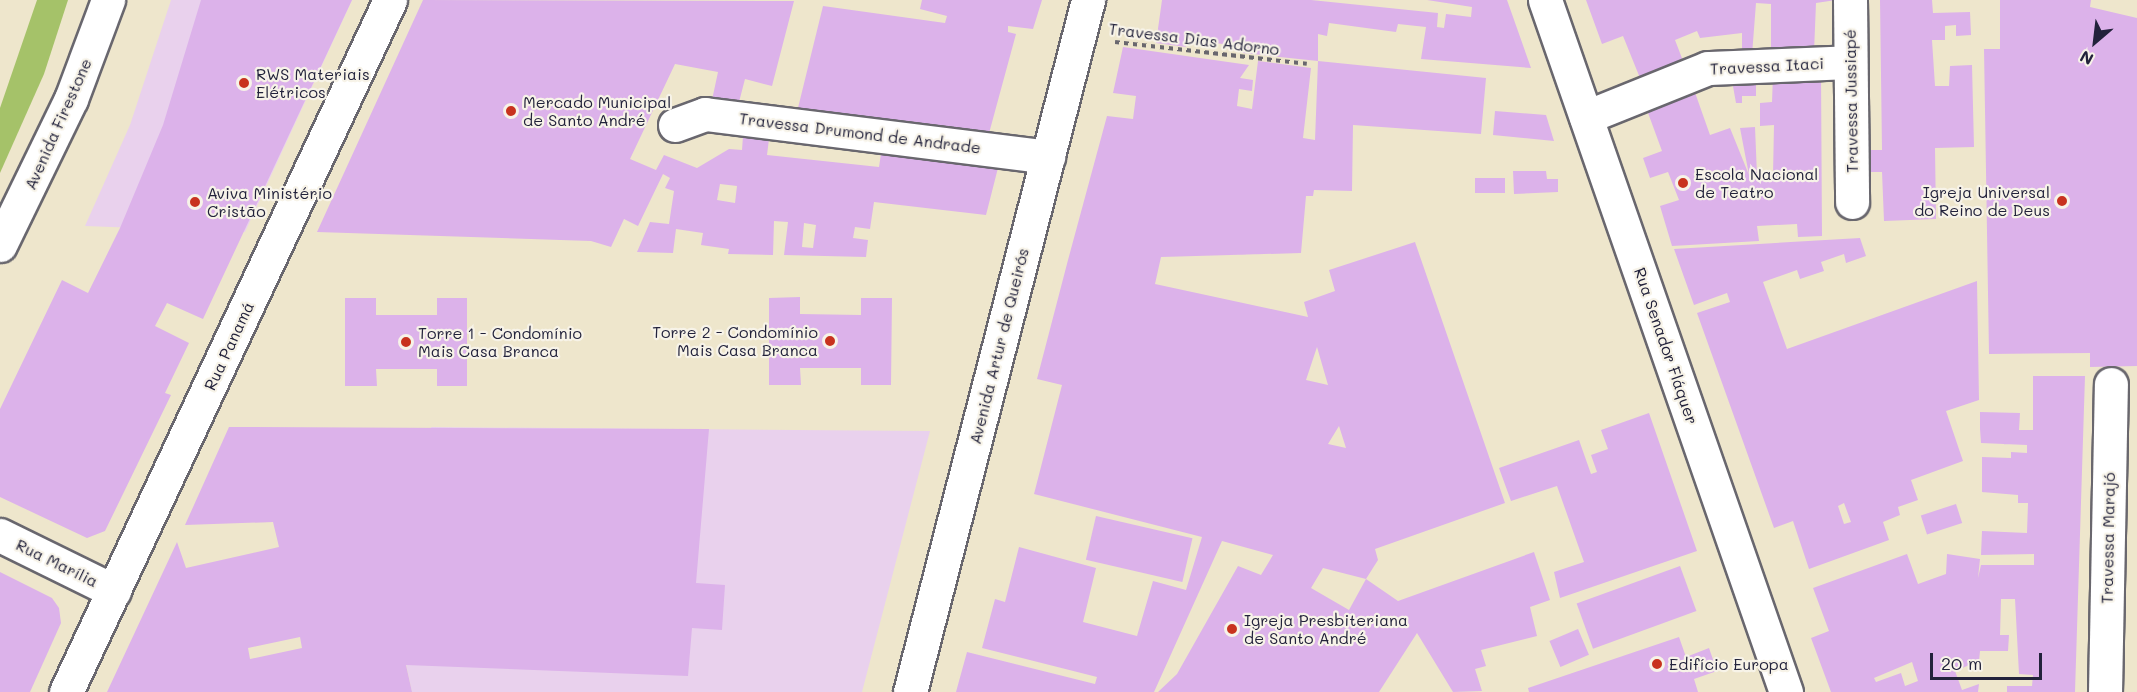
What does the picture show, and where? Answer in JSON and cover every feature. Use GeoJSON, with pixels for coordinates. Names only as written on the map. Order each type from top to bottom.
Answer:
{"type":"FeatureCollection","features":[{"type":"Feature","properties":{"kind":"street","name":"Avenida Firestone"},"geometry":{"type":"LineString","coordinates":[[0,245],[71,99],[108,0]]}},
{"type":"Feature","properties":{"kind":"street","name":"Rua Panamá"},"geometry":{"type":"LineString","coordinates":[[66,692],[390,0]]}},
{"type":"Feature","properties":{"kind":"street","name":"Avenida Artur de Queirós"},"geometry":{"type":"LineString","coordinates":[[910,692],[1088,0]]}},
{"type":"Feature","properties":{"kind":"street","name":"Rua Senador Fláquer"},"geometry":{"type":"LineString","coordinates":[[1545,0],[1786,692]]}},
{"type":"Feature","properties":{"kind":"street","name":"Travessa Jussiapé"},"geometry":{"type":"LineString","coordinates":[[1850,0],[1852,202]]}},
{"type":"Feature","properties":{"kind":"street","name":"Travessa Itaci"},"geometry":{"type":"LineString","coordinates":[[1586,117],[1708,68],[1850,62]]}},
{"type":"Feature","properties":{"kind":"street","name":"Travessa Drumond de Andrade"},"geometry":{"type":"LineString","coordinates":[[675,126],[705,114],[1047,157]]}},
{"type":"Feature","properties":{"kind":"street","name":"Travessa Marajó"},"geometry":{"type":"LineString","coordinates":[[2105,692],[2111,384]]}},
{"type":"Feature","properties":{"kind":"street","name":"Rua Marília"},"geometry":{"type":"LineString","coordinates":[[0,535],[114,591]]}},
{"type":"Feature","properties":{"kind":"path","name":"Travessa Dias Adorno"},"geometry":{"type":"LineString","coordinates":[[1078,38],[1307,64]]}},
{"type":"Feature","properties":{"kind":"shaded area"},"geometry":{"type":"Polygon","coordinates":[[[171,0],[352,0],[245,232],[85,226],[130,125],[171,0]]]}},
{"type":"Feature","properties":{"kind":"shaded area"},"geometry":{"type":"Polygon","coordinates":[[[431,427],[930,431],[862,692],[412,692],[372,504],[440,492],[431,427]]]}},
{"type":"Feature","properties":{"kind":"green space"},"geometry":{"type":"Polygon","coordinates":[[[37,0],[68,0],[44,74],[0,173],[0,108],[37,0]]]}},
{"type":"Feature","properties":{"kind":"building"},"geometry":{"type":"Polygon","coordinates":[[[201,0],[352,0],[203,319],[167,303],[155,326],[189,343],[165,393],[171,395],[105,531],[87,538],[0,497],[0,409],[62,280],[88,293],[120,228],[163,125],[201,0]]]}},
{"type":"Feature","properties":{"kind":"building","name":"Mercado Municipal de Santo André"},"geometry":{"type":"Polygon","coordinates":[[[423,0],[794,1],[772,86],[745,79],[738,106],[712,100],[718,72],[675,64],[630,159],[656,170],[664,155],[697,168],[729,149],[742,150],[743,136],[756,128],[770,131],[767,155],[879,167],[882,147],[999,164],[986,215],[874,202],[870,229],[855,227],[853,238],[868,240],[866,257],[784,255],[788,222],[774,221],[773,255],[728,254],[729,249],[701,245],[703,233],[676,229],[673,253],[637,252],[650,222],[669,224],[674,191],[665,188],[670,178],[663,174],[638,226],[624,219],[611,247],[591,241],[317,232],[423,0]],[[720,184],[717,200],[735,203],[737,186],[720,184]],[[804,223],[802,247],[813,248],[816,225],[804,223]]]}},
{"type":"Feature","properties":{"kind":"building"},"geometry":{"type":"Polygon","coordinates":[[[922,0],[1042,0],[1033,29],[1008,26],[1008,32],[1016,34],[988,137],[797,112],[823,6],[945,23],[947,16],[920,9],[922,0]]]}},
{"type":"Feature","properties":{"kind":"building"},"geometry":{"type":"Polygon","coordinates":[[[1162,0],[1311,0],[1438,13],[1437,27],[1444,28],[1446,14],[1471,17],[1472,7],[1427,0],[1507,0],[1531,68],[1421,59],[1426,27],[1398,24],[1396,32],[1329,23],[1327,36],[1318,34],[1318,61],[1243,53],[1244,47],[1187,39],[1186,47],[1156,43],[1162,0]]]}},
{"type":"Feature","properties":{"kind":"building"},"geometry":{"type":"Polygon","coordinates":[[[1586,0],[1836,0],[1816,3],[1814,52],[1771,54],[1771,4],[1756,3],[1752,55],[1742,54],[1742,33],[1700,38],[1697,31],[1675,40],[1685,66],[1642,83],[1623,36],[1602,44],[1586,0]]]}},
{"type":"Feature","properties":{"kind":"building"},"geometry":{"type":"Polygon","coordinates":[[[1880,0],[1932,0],[1933,13],[1970,12],[1971,35],[1956,36],[1956,25],[1945,26],[1945,40],[1932,40],[1935,86],[1949,86],[1950,66],[1972,65],[1974,147],[1935,148],[1936,219],[1884,221],[1882,172],[1866,172],[1866,150],[1882,150],[1880,0]]]}},
{"type":"Feature","properties":{"kind":"building","name":"Igreja Universal do Reino de Deus"},"geometry":{"type":"Polygon","coordinates":[[[2000,0],[2091,0],[2090,7],[2137,18],[2137,366],[2090,367],[2090,353],[1989,354],[1984,49],[2000,49],[2000,0]]]}},
{"type":"Feature","properties":{"kind":"building"},"geometry":{"type":"Polygon","coordinates":[[[1123,47],[1249,65],[1240,78],[1253,80],[1252,91],[1239,89],[1237,106],[1252,109],[1258,61],[1311,68],[1303,138],[1315,140],[1318,61],[1486,78],[1481,134],[1353,125],[1352,191],[1314,190],[1313,196],[1306,196],[1301,253],[1161,257],[1155,284],[1308,317],[1304,302],[1335,291],[1329,270],[1415,242],[1505,503],[1375,549],[1378,560],[1366,579],[1398,601],[1534,552],[1550,600],[1530,607],[1537,636],[1481,650],[1486,666],[1475,669],[1482,691],[1453,692],[1417,633],[1379,692],[1158,692],[1177,674],[1238,566],[1261,575],[1273,555],[1222,541],[1154,692],[956,692],[967,652],[1095,684],[1097,677],[982,648],[995,599],[1005,602],[1019,547],[1096,568],[1083,622],[1137,636],[1153,581],[1186,590],[1202,537],[1034,494],[1062,385],[1037,379],[1068,260],[1107,116],[1133,119],[1136,96],[1113,93],[1123,47]],[[1317,347],[1306,380],[1328,385],[1317,347]],[[1339,426],[1328,444],[1346,448],[1339,426]],[[1323,568],[1311,588],[1349,610],[1366,579],[1323,568]]]}},
{"type":"Feature","properties":{"kind":"building"},"geometry":{"type":"Polygon","coordinates":[[[1821,73],[1822,236],[1798,237],[1797,224],[1757,226],[1759,241],[1672,246],[1660,206],[1679,200],[1668,172],[1650,178],[1643,158],[1662,151],[1644,102],[1692,84],[1710,135],[1730,128],[1749,175],[1740,128],[1755,127],[1757,175],[1773,175],[1774,125],[1760,126],[1760,103],[1772,102],[1773,75],[1821,73]]]}},
{"type":"Feature","properties":{"kind":"building"},"geometry":{"type":"Polygon","coordinates":[[[1731,75],[1756,75],[1756,96],[1742,96],[1742,103],[1736,103],[1731,75]]]}},
{"type":"Feature","properties":{"kind":"building"},"geometry":{"type":"Polygon","coordinates":[[[1495,111],[1546,115],[1554,141],[1493,135],[1495,111]]]}},
{"type":"Feature","properties":{"kind":"building"},"geometry":{"type":"Polygon","coordinates":[[[1513,171],[1546,171],[1547,179],[1558,179],[1558,192],[1514,194],[1513,171]]]}},
{"type":"Feature","properties":{"kind":"building"},"geometry":{"type":"Polygon","coordinates":[[[1475,178],[1505,178],[1505,193],[1475,193],[1475,178]]]}},
{"type":"Feature","properties":{"kind":"building"},"geometry":{"type":"Polygon","coordinates":[[[1860,238],[1866,256],[1846,263],[1844,254],[1821,262],[1824,271],[1800,279],[1797,270],[1763,282],[1787,349],[1977,281],[1979,400],[1946,411],[1963,461],[1911,480],[1918,500],[1898,507],[1900,515],[1883,522],[1889,540],[1809,569],[1793,521],[1774,528],[1697,313],[1730,302],[1727,293],[1694,305],[1674,249],[1860,238]],[[1844,503],[1838,506],[1844,524],[1851,522],[1844,503]]]}},
{"type":"Feature","properties":{"kind":"building","name":"Torre 2 - Condomínio Mais Casa Branca"},"geometry":{"type":"Polygon","coordinates":[[[800,297],[800,314],[861,315],[861,298],[892,298],[891,385],[861,385],[861,368],[800,368],[801,385],[769,385],[769,298],[800,297]]]}},
{"type":"Feature","properties":{"kind":"building","name":"Torre 1 - Condomínio Mais Casa Branca"},"geometry":{"type":"Polygon","coordinates":[[[345,298],[376,298],[376,315],[437,315],[437,298],[467,298],[467,386],[437,386],[437,369],[376,369],[377,386],[345,386],[345,298]]]}},
{"type":"Feature","properties":{"kind":"building"},"geometry":{"type":"Polygon","coordinates":[[[2033,376],[2085,376],[2075,692],[2007,692],[2007,686],[2032,686],[2033,675],[2019,674],[2015,599],[2001,599],[2000,635],[2009,635],[2008,651],[1980,651],[1979,661],[1955,671],[1962,690],[1979,684],[1978,692],[1831,692],[1811,638],[1829,631],[1813,588],[1907,554],[1918,584],[1946,574],[1947,554],[1980,559],[1978,578],[1981,565],[2034,565],[2034,554],[1981,555],[1982,531],[2027,533],[2028,503],[2018,503],[2018,495],[1982,492],[1982,457],[2011,458],[2011,452],[2027,453],[2027,445],[1981,443],[1980,412],[2020,413],[2019,430],[2033,430],[2033,376]],[[1912,662],[1874,678],[1876,682],[1901,673],[1905,686],[1918,681],[1912,662]]]}},
{"type":"Feature","properties":{"kind":"building"},"geometry":{"type":"Polygon","coordinates":[[[1649,413],[1697,551],[1560,598],[1554,572],[1584,562],[1557,486],[1511,501],[1499,468],[1579,440],[1591,474],[1597,472],[1591,455],[1608,449],[1601,430],[1649,413]]]}},
{"type":"Feature","properties":{"kind":"building"},"geometry":{"type":"Polygon","coordinates":[[[229,427],[709,429],[696,583],[725,585],[722,630],[692,628],[688,676],[406,665],[412,692],[107,692],[177,542],[186,568],[279,547],[273,522],[185,525],[229,427]],[[300,637],[248,648],[250,659],[302,648],[300,637]]]}},
{"type":"Feature","properties":{"kind":"building"},"geometry":{"type":"Polygon","coordinates":[[[1956,504],[1962,523],[1927,534],[1921,515],[1956,504]]]}},
{"type":"Feature","properties":{"kind":"building"},"geometry":{"type":"Polygon","coordinates":[[[1096,516],[1192,538],[1182,582],[1086,560],[1096,516]]]}},
{"type":"Feature","properties":{"kind":"building"},"geometry":{"type":"Polygon","coordinates":[[[1680,566],[1696,611],[1593,649],[1577,604],[1680,566]]]}},
{"type":"Feature","properties":{"kind":"building"},"geometry":{"type":"Polygon","coordinates":[[[0,572],[52,598],[59,608],[61,623],[30,692],[0,692],[0,572]]]}},
{"type":"Feature","properties":{"kind":"building"},"geometry":{"type":"Polygon","coordinates":[[[1578,629],[1589,655],[1560,667],[1549,641],[1578,629]]]}},
{"type":"Feature","properties":{"kind":"building","name":"Edifício Europa"},"geometry":{"type":"Polygon","coordinates":[[[1679,637],[1686,657],[1709,648],[1717,671],[1694,679],[1698,692],[1529,692],[1528,688],[1679,637]]]}},
{"type":"Feature","properties":{"kind":"place","name":"RWS Materiais Elétricos"},"geometry":{"type":"Point","coordinates":[244,83]}},
{"type":"Feature","properties":{"kind":"place","name":"Mercado Municipal de Santo André"},"geometry":{"type":"Point","coordinates":[511,111]}},
{"type":"Feature","properties":{"kind":"place","name":"Escola Nacional de Teatro"},"geometry":{"type":"Point","coordinates":[1683,183]}},
{"type":"Feature","properties":{"kind":"place","name":"Igreja Universal do Reino de Deus"},"geometry":{"type":"Point","coordinates":[2062,201]}},
{"type":"Feature","properties":{"kind":"place","name":"Aviva Ministério Cristão"},"geometry":{"type":"Point","coordinates":[195,202]}},
{"type":"Feature","properties":{"kind":"place","name":"Torre 2 - Condomínio Mais Casa Branca"},"geometry":{"type":"Point","coordinates":[830,341]}},
{"type":"Feature","properties":{"kind":"place","name":"Torre 1 - Condomínio Mais Casa Branca"},"geometry":{"type":"Point","coordinates":[406,342]}},
{"type":"Feature","properties":{"kind":"place","name":"Igreja Presbiteriana de Santo André"},"geometry":{"type":"Point","coordinates":[1232,629]}},
{"type":"Feature","properties":{"kind":"place","name":"Edifício Europa"},"geometry":{"type":"Point","coordinates":[1657,664]}}]}
